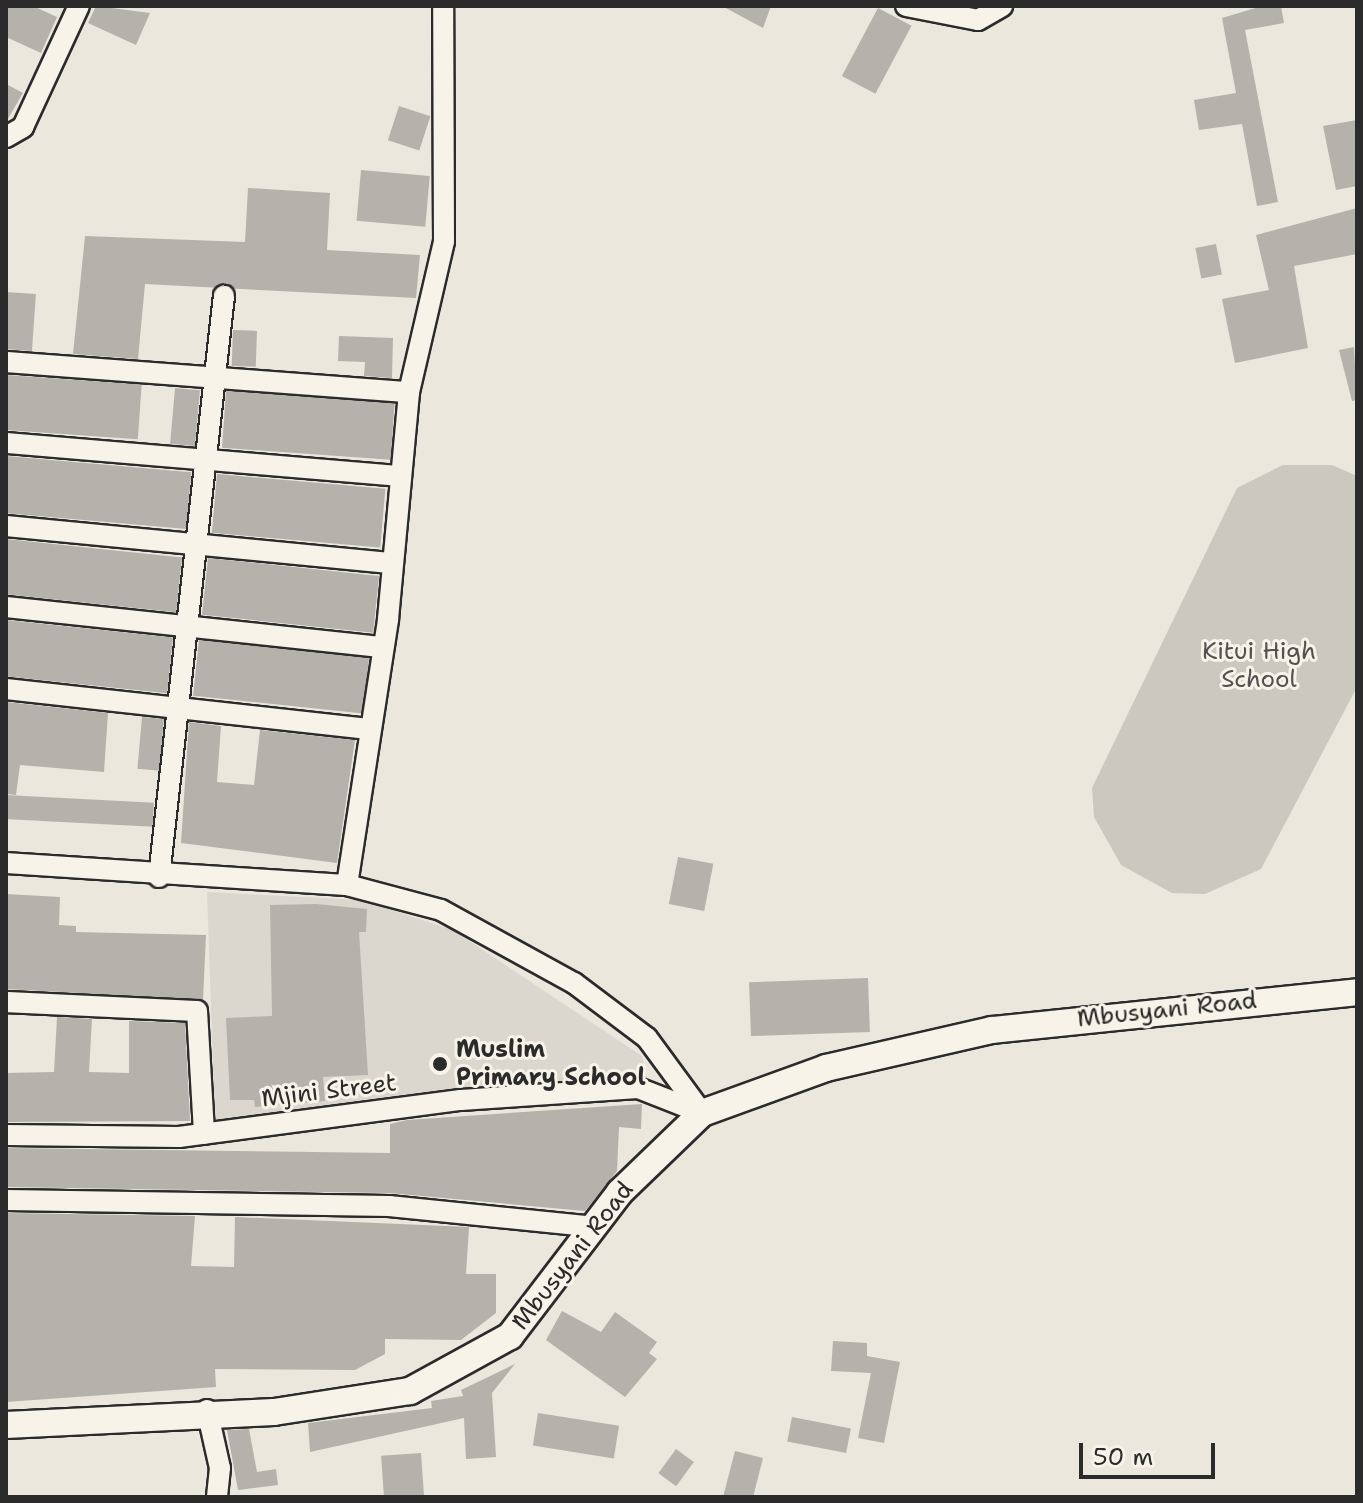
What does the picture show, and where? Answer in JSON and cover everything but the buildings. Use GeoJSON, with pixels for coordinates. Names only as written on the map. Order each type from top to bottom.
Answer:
{"type":"FeatureCollection","features":[{"type":"Feature","properties":{"kind":"street"},"geometry":{"type":"LineString","coordinates":[[6,137],[23,127],[79,6]]}},
{"type":"Feature","properties":{"kind":"street"},"geometry":{"type":"LineString","coordinates":[[347,885],[383,647],[397,476],[409,392],[444,241],[443,6]]}},
{"type":"Feature","properties":{"kind":"street"},"geometry":{"type":"LineString","coordinates":[[906,6],[978,20],[1002,6]]}},
{"type":"Feature","properties":{"kind":"street"},"geometry":{"type":"LineString","coordinates":[[159,877],[193,623],[219,377],[224,296]]}},
{"type":"Feature","properties":{"kind":"street"},"geometry":{"type":"LineString","coordinates":[[6,362],[409,392]]}},
{"type":"Feature","properties":{"kind":"street"},"geometry":{"type":"LineString","coordinates":[[6,443],[397,476]]}},
{"type":"Feature","properties":{"kind":"street"},"geometry":{"type":"LineString","coordinates":[[6,526],[392,563]]}},
{"type":"Feature","properties":{"kind":"street"},"geometry":{"type":"LineString","coordinates":[[6,607],[193,623],[383,647]]}},
{"type":"Feature","properties":{"kind":"street"},"geometry":{"type":"LineString","coordinates":[[6,689],[371,729]]}},
{"type":"Feature","properties":{"kind":"street"},"geometry":{"type":"LineString","coordinates":[[6,863],[159,877],[347,885],[441,910],[574,983],[647,1038],[702,1113]]}},
{"type":"Feature","properties":{"kind":"street","name":"Mbusyani Road"},"geometry":{"type":"LineString","coordinates":[[6,1425],[362,1402],[460,1367],[510,1336],[620,1192],[702,1113],[826,1068],[992,1030],[1357,992]]}},
{"type":"Feature","properties":{"kind":"street"},"geometry":{"type":"LineString","coordinates":[[6,1002],[197,1011],[204,1134]]}},
{"type":"Feature","properties":{"kind":"street","name":"Mjini Street"},"geometry":{"type":"LineString","coordinates":[[6,1135],[204,1134],[461,1100],[638,1088],[702,1113]]}},
{"type":"Feature","properties":{"kind":"street"},"geometry":{"type":"LineString","coordinates":[[6,1200],[389,1206],[595,1227]]}},
{"type":"Feature","properties":{"kind":"street"},"geometry":{"type":"LineString","coordinates":[[207,1410],[220,1468],[217,1497]]}},
{"type":"Feature","properties":{"kind":"shaded area"},"geometry":{"type":"Polygon","coordinates":[[[207,892],[361,900],[453,930],[642,1056],[647,1078],[215,1122],[207,892]]]}},
{"type":"Feature","properties":{"kind":"green space","name":"Kitui High School"},"geometry":{"type":"Polygon","coordinates":[[[1283,465],[1332,465],[1357,476],[1357,687],[1261,869],[1205,894],[1172,893],[1121,865],[1094,817],[1092,788],[1237,488],[1283,465]]]}},
{"type":"Feature","properties":{"kind":"place","name":"Muslim Primary School"},"geometry":{"type":"Point","coordinates":[440,1064]}}]}
